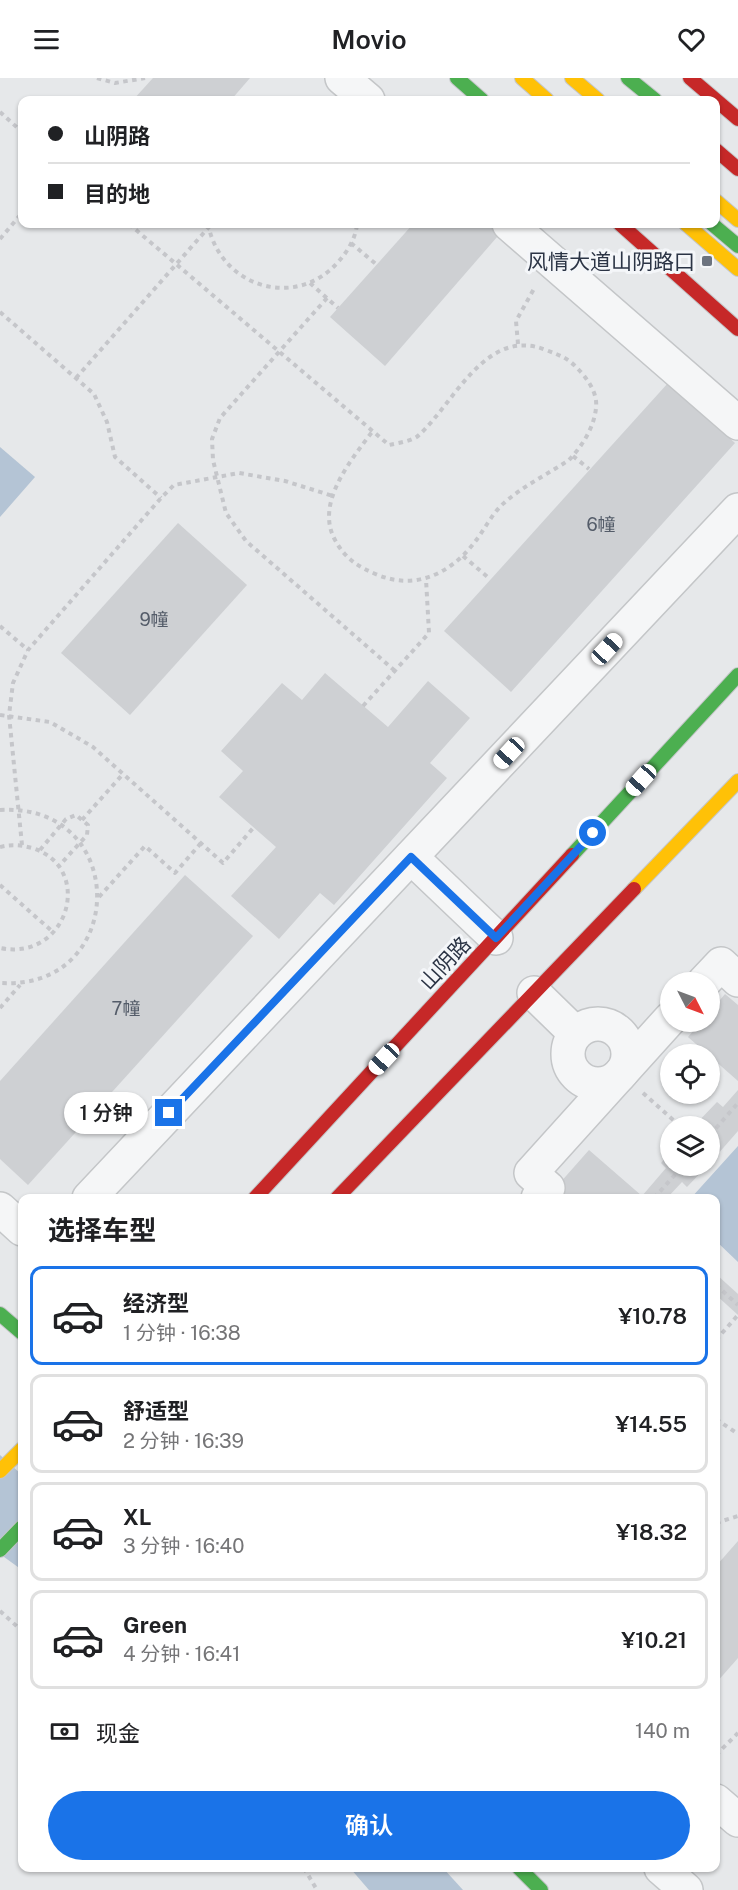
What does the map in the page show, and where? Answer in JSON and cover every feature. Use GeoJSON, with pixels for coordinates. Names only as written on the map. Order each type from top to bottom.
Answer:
{"type":"FeatureCollection","features":[{"type":"Feature","properties":{"kind":"main road"},"geometry":{"type":"LineString","coordinates":[[457,78],[477,96]]}},
{"type":"Feature","properties":{"kind":"main road"},"geometry":{"type":"LineString","coordinates":[[522,78],[550,96]]}},
{"type":"Feature","properties":{"kind":"main road"},"geometry":{"type":"LineString","coordinates":[[540,78],[551,96]]}},
{"type":"Feature","properties":{"kind":"main road"},"geometry":{"type":"LineString","coordinates":[[572,78],[593,96]]}},
{"type":"Feature","properties":{"kind":"main road"},"geometry":{"type":"LineString","coordinates":[[628,78],[650,96]]}},
{"type":"Feature","properties":{"kind":"main road"},"geometry":{"type":"LineString","coordinates":[[690,78],[711,96]]}},
{"type":"Feature","properties":{"kind":"main road"},"geometry":{"type":"LineString","coordinates":[[720,104],[738,119]]}},
{"type":"Feature","properties":{"kind":"main road"},"geometry":{"type":"LineString","coordinates":[[720,153],[738,169]]}},
{"type":"Feature","properties":{"kind":"main road"},"geometry":{"type":"LineString","coordinates":[[720,204],[738,220]]}},
{"type":"Feature","properties":{"kind":"main road"},"geometry":{"type":"LineString","coordinates":[[624,228],[738,329]]}},
{"type":"Feature","properties":{"kind":"main road"},"geometry":{"type":"LineString","coordinates":[[691,228],[738,269]]}},
{"type":"Feature","properties":{"kind":"main road"},"geometry":{"type":"LineString","coordinates":[[717,228],[738,246]]}},
{"type":"Feature","properties":{"kind":"main road","name":"山阴路"},"geometry":{"type":"LineString","coordinates":[[259,1194],[738,675]]}},
{"type":"Feature","properties":{"kind":"main road"},"geometry":{"type":"LineString","coordinates":[[341,1194],[738,781]]}},
{"type":"Feature","properties":{"kind":"main road"},"geometry":{"type":"LineString","coordinates":[[0,1314],[18,1330]]}},
{"type":"Feature","properties":{"kind":"main road"},"geometry":{"type":"LineString","coordinates":[[0,1471],[18,1454]]}},
{"type":"Feature","properties":{"kind":"main road"},"geometry":{"type":"LineString","coordinates":[[0,1550],[18,1531]]}},
{"type":"Feature","properties":{"kind":"main road"},"geometry":{"type":"LineString","coordinates":[[523,1872],[542,1890]]}},
{"type":"Feature","properties":{"kind":"street"},"geometry":{"type":"LineString","coordinates":[[342,78],[363,96]]}},
{"type":"Feature","properties":{"kind":"street"},"geometry":{"type":"LineString","coordinates":[[514,228],[738,423]]}},
{"type":"Feature","properties":{"kind":"street"},"geometry":{"type":"LineString","coordinates":[[92,1194],[738,510]]}},
{"type":"Feature","properties":{"kind":"street"},"geometry":{"type":"LineString","coordinates":[[411,857],[496,938]]}},
{"type":"Feature","properties":{"kind":"street"},"geometry":{"type":"LineString","coordinates":[[714,972],[721,964],[738,980]]}},
{"type":"Feature","properties":{"kind":"street"},"geometry":{"type":"LineString","coordinates":[[534,993],[575,1033]]}},
{"type":"Feature","properties":{"kind":"street"},"geometry":{"type":"LineString","coordinates":[[601,1023],[618,1030],[627,1046],[628,1056],[621,1073],[605,1084],[586,1082],[577,1077],[571,1069],[567,1051],[575,1033],[583,1027],[601,1023]]}},
{"type":"Feature","properties":{"kind":"street"},"geometry":{"type":"LineString","coordinates":[[542,1194],[548,1188],[531,1173],[660,1031]]}},
{"type":"Feature","properties":{"kind":"street"},"geometry":{"type":"LineString","coordinates":[[0,1209],[18,1225]]}},
{"type":"Feature","properties":{"kind":"street"},"geometry":{"type":"LineString","coordinates":[[720,1804],[738,1820]]}},
{"type":"Feature","properties":{"kind":"street"},"geometry":{"type":"LineString","coordinates":[[666,1872],[686,1890]]}},
{"type":"Feature","properties":{"kind":"path"},"geometry":{"type":"LineString","coordinates":[[97,78],[115,83],[146,78]]}},
{"type":"Feature","properties":{"kind":"path"},"geometry":{"type":"LineString","coordinates":[[0,112],[18,128]]}},
{"type":"Feature","properties":{"kind":"path"},"geometry":{"type":"LineString","coordinates":[[0,239],[18,218]]}},
{"type":"Feature","properties":{"kind":"path"},"geometry":{"type":"LineString","coordinates":[[134,228],[389,445],[417,437],[485,359],[518,344],[540,348],[568,359],[589,380],[597,404],[594,422],[573,456],[503,503],[463,556],[454,564],[426,579],[402,582],[357,567],[340,549],[329,527],[333,496],[346,466],[372,432]]}},
{"type":"Feature","properties":{"kind":"path"},"geometry":{"type":"LineString","coordinates":[[76,378],[206,228]]}},
{"type":"Feature","properties":{"kind":"path"},"geometry":{"type":"LineString","coordinates":[[209,228],[211,239],[223,260],[241,276],[263,286],[287,288],[310,283],[331,271],[347,252],[356,228]]}},
{"type":"Feature","properties":{"kind":"path"},"geometry":{"type":"LineString","coordinates":[[351,243],[376,265]]}},
{"type":"Feature","properties":{"kind":"path"},"geometry":{"type":"LineString","coordinates":[[518,344],[516,321],[551,260]]}},
{"type":"Feature","properties":{"kind":"path"},"geometry":{"type":"LineString","coordinates":[[310,283],[338,308]]}},
{"type":"Feature","properties":{"kind":"path"},"geometry":{"type":"LineString","coordinates":[[327,298],[220,418],[212,439],[216,476],[226,513],[246,541],[394,670]]}},
{"type":"Feature","properties":{"kind":"path"},"geometry":{"type":"LineString","coordinates":[[0,312],[94,394],[107,422],[115,457],[161,498]]}},
{"type":"Feature","properties":{"kind":"path"},"geometry":{"type":"LineString","coordinates":[[573,456],[589,469]]}},
{"type":"Feature","properties":{"kind":"path"},"geometry":{"type":"LineString","coordinates":[[22,845],[9,715],[13,683],[28,650],[161,498],[174,484],[239,473],[285,481],[333,496]]}},
{"type":"Feature","properties":{"kind":"path"},"geometry":{"type":"LineString","coordinates":[[463,556],[490,579]]}},
{"type":"Feature","properties":{"kind":"path"},"geometry":{"type":"LineString","coordinates":[[363,706],[429,633],[426,579]]}},
{"type":"Feature","properties":{"kind":"path"},"geometry":{"type":"LineString","coordinates":[[0,626],[28,650]]}},
{"type":"Feature","properties":{"kind":"path"},"geometry":{"type":"LineString","coordinates":[[0,715],[50,722],[93,747],[223,863],[254,827]]}},
{"type":"Feature","properties":{"kind":"path"},"geometry":{"type":"LineString","coordinates":[[82,819],[123,774]]}},
{"type":"Feature","properties":{"kind":"path"},"geometry":{"type":"LineString","coordinates":[[0,810],[18,809],[46,816],[61,825],[87,853],[97,879],[98,898],[91,934],[74,959],[49,976],[20,985],[0,983]]}},
{"type":"Feature","properties":{"kind":"path"},"geometry":{"type":"LineString","coordinates":[[40,850],[66,819],[76,815],[82,819],[88,825],[87,835],[58,867]]}},
{"type":"Feature","properties":{"kind":"path"},"geometry":{"type":"LineString","coordinates":[[98,898],[145,846],[175,873],[201,843]]}},
{"type":"Feature","properties":{"kind":"path"},"geometry":{"type":"LineString","coordinates":[[0,847],[22,845],[40,850],[58,867],[64,877],[68,895],[66,913],[54,933],[45,941],[29,949],[0,948]]}},
{"type":"Feature","properties":{"kind":"path"},"geometry":{"type":"LineString","coordinates":[[0,885],[54,933]]}},
{"type":"Feature","properties":{"kind":"path"},"geometry":{"type":"LineString","coordinates":[[0,1008],[20,985]]}},
{"type":"Feature","properties":{"kind":"path"},"geometry":{"type":"LineString","coordinates":[[621,1073],[669,1116]]}},
{"type":"Feature","properties":{"kind":"path"},"geometry":{"type":"LineString","coordinates":[[720,1124],[738,1103]]}},
{"type":"Feature","properties":{"kind":"path"},"geometry":{"type":"LineString","coordinates":[[658,1194],[674,1176]]}},
{"type":"Feature","properties":{"kind":"path"},"geometry":{"type":"LineString","coordinates":[[720,1289],[738,1305]]}},
{"type":"Feature","properties":{"kind":"path"},"geometry":{"type":"LineString","coordinates":[[720,1335],[738,1315]]}},
{"type":"Feature","properties":{"kind":"path"},"geometry":{"type":"LineString","coordinates":[[720,1422],[738,1434]]}},
{"type":"Feature","properties":{"kind":"path"},"geometry":{"type":"LineString","coordinates":[[720,1522],[738,1516]]}},
{"type":"Feature","properties":{"kind":"path"},"geometry":{"type":"LineString","coordinates":[[0,1611],[18,1627]]}},
{"type":"Feature","properties":{"kind":"path"},"geometry":{"type":"LineString","coordinates":[[720,1751],[738,1732]]}},
{"type":"Feature","properties":{"kind":"path"},"geometry":{"type":"LineString","coordinates":[[306,1872],[317,1890]]}},
{"type":"Feature","properties":{"kind":"water"},"geometry":{"type":"Polygon","coordinates":[[[0,447],[35,477],[0,517],[0,447]]]}},
{"type":"Feature","properties":{"kind":"water"},"geometry":{"type":"Polygon","coordinates":[[[738,1146],[738,1262],[720,1245],[720,1194],[695,1194],[711,1176],[720,1176],[720,1166],[738,1146]]]}},
{"type":"Feature","properties":{"kind":"water"},"geometry":{"type":"Polygon","coordinates":[[[0,1455],[18,1471],[18,1567],[0,1554],[0,1455]]]}},
{"type":"Feature","properties":{"kind":"water"},"geometry":{"type":"Polygon","coordinates":[[[353,1872],[447,1872],[463,1890],[369,1890],[353,1872]]]}},
{"type":"Feature","properties":{"kind":"building"},"geometry":{"type":"Polygon","coordinates":[[[153,78],[250,78],[234,96],[137,96],[153,78]]]}},
{"type":"Feature","properties":{"kind":"building"},"geometry":{"type":"Polygon","coordinates":[[[409,228],[504,229],[385,366],[330,317],[409,228]]]}},
{"type":"Feature","properties":{"kind":"building"},"geometry":{"type":"Polygon","coordinates":[[[668,383],[735,443],[511,692],[444,631],[668,383]]]}},
{"type":"Feature","properties":{"kind":"building"},"geometry":{"type":"Polygon","coordinates":[[[178,523],[247,585],[130,715],[61,653],[178,523]]]}},
{"type":"Feature","properties":{"kind":"building"},"geometry":{"type":"Polygon","coordinates":[[[325,673],[388,727],[428,681],[470,718],[430,763],[447,778],[334,905],[320,893],[279,939],[231,896],[276,847],[219,797],[243,771],[221,751],[282,683],[302,700],[325,673]]]}},
{"type":"Feature","properties":{"kind":"building"},"geometry":{"type":"Polygon","coordinates":[[[185,875],[253,936],[28,1185],[0,1159],[0,1081],[185,875]]]}},
{"type":"Feature","properties":{"kind":"building"},"geometry":{"type":"Polygon","coordinates":[[[725,994],[738,1005],[738,1081],[720,1065],[720,1044],[696,1044],[688,1037],[692,1032],[720,1032],[720,1000],[725,994]]]}},
{"type":"Feature","properties":{"kind":"building"},"geometry":{"type":"Polygon","coordinates":[[[738,1090],[738,1131],[720,1152],[720,1116],[704,1116],[715,1104],[723,1107],[738,1090]]]}},
{"type":"Feature","properties":{"kind":"building"},"geometry":{"type":"Polygon","coordinates":[[[589,1150],[640,1194],[552,1194],[589,1150]]]}},
{"type":"Feature","properties":{"kind":"building"},"geometry":{"type":"Polygon","coordinates":[[[660,1175],[697,1176],[687,1187],[682,1182],[671,1194],[644,1194],[660,1175]]]}},
{"type":"Feature","properties":{"kind":"building"},"geometry":{"type":"Polygon","coordinates":[[[720,1278],[738,1294],[738,1315],[720,1299],[720,1278]]]}},
{"type":"Feature","properties":{"kind":"building"},"geometry":{"type":"Polygon","coordinates":[[[738,1541],[738,1658],[720,1678],[720,1561],[738,1541]]]}},
{"type":"Feature","properties":{"kind":"traffic: fast"},"geometry":{"type":"LineString","coordinates":[[457,78],[477,96]]}},
{"type":"Feature","properties":{"kind":"traffic: fast"},"geometry":{"type":"LineString","coordinates":[[628,78],[650,96]]}},
{"type":"Feature","properties":{"kind":"traffic: fast"},"geometry":{"type":"LineString","coordinates":[[717,228],[738,246]]}},
{"type":"Feature","properties":{"kind":"traffic: fast"},"geometry":{"type":"LineString","coordinates":[[572,855],[738,675]]}},
{"type":"Feature","properties":{"kind":"traffic: fast"},"geometry":{"type":"LineString","coordinates":[[0,1314],[18,1330]]}},
{"type":"Feature","properties":{"kind":"traffic: fast"},"geometry":{"type":"LineString","coordinates":[[0,1550],[18,1531]]}},
{"type":"Feature","properties":{"kind":"traffic: fast"},"geometry":{"type":"LineString","coordinates":[[523,1872],[541,1890]]}},
{"type":"Feature","properties":{"kind":"traffic: slow"},"geometry":{"type":"LineString","coordinates":[[522,78],[542,96]]}},
{"type":"Feature","properties":{"kind":"traffic: slow"},"geometry":{"type":"LineString","coordinates":[[572,78],[593,96]]}},
{"type":"Feature","properties":{"kind":"traffic: slow"},"geometry":{"type":"LineString","coordinates":[[720,204],[738,220]]}},
{"type":"Feature","properties":{"kind":"traffic: slow"},"geometry":{"type":"LineString","coordinates":[[691,228],[738,269]]}},
{"type":"Feature","properties":{"kind":"traffic: slow"},"geometry":{"type":"LineString","coordinates":[[634,889],[738,781]]}},
{"type":"Feature","properties":{"kind":"traffic: slow"},"geometry":{"type":"LineString","coordinates":[[0,1471],[18,1453]]}},
{"type":"Feature","properties":{"kind":"traffic: jam"},"geometry":{"type":"LineString","coordinates":[[690,78],[711,96]]}},
{"type":"Feature","properties":{"kind":"traffic: jam"},"geometry":{"type":"LineString","coordinates":[[720,104],[738,119]]}},
{"type":"Feature","properties":{"kind":"traffic: jam"},"geometry":{"type":"LineString","coordinates":[[720,153],[738,169]]}},
{"type":"Feature","properties":{"kind":"traffic: jam"},"geometry":{"type":"LineString","coordinates":[[624,228],[738,329]]}},
{"type":"Feature","properties":{"kind":"traffic: jam"},"geometry":{"type":"LineString","coordinates":[[259,1194],[572,855]]}},
{"type":"Feature","properties":{"kind":"traffic: jam"},"geometry":{"type":"LineString","coordinates":[[341,1194],[634,889]]}},
{"type":"Feature","properties":{"kind":"place","name":"风情大道山阴路口"},"geometry":{"type":"Point","coordinates":[707,261]}},
{"type":"Feature","properties":{"kind":"route"},"geometry":{"type":"LineString","coordinates":[[169,1113],[411,857],[496,938],[593,833]]}}]}
